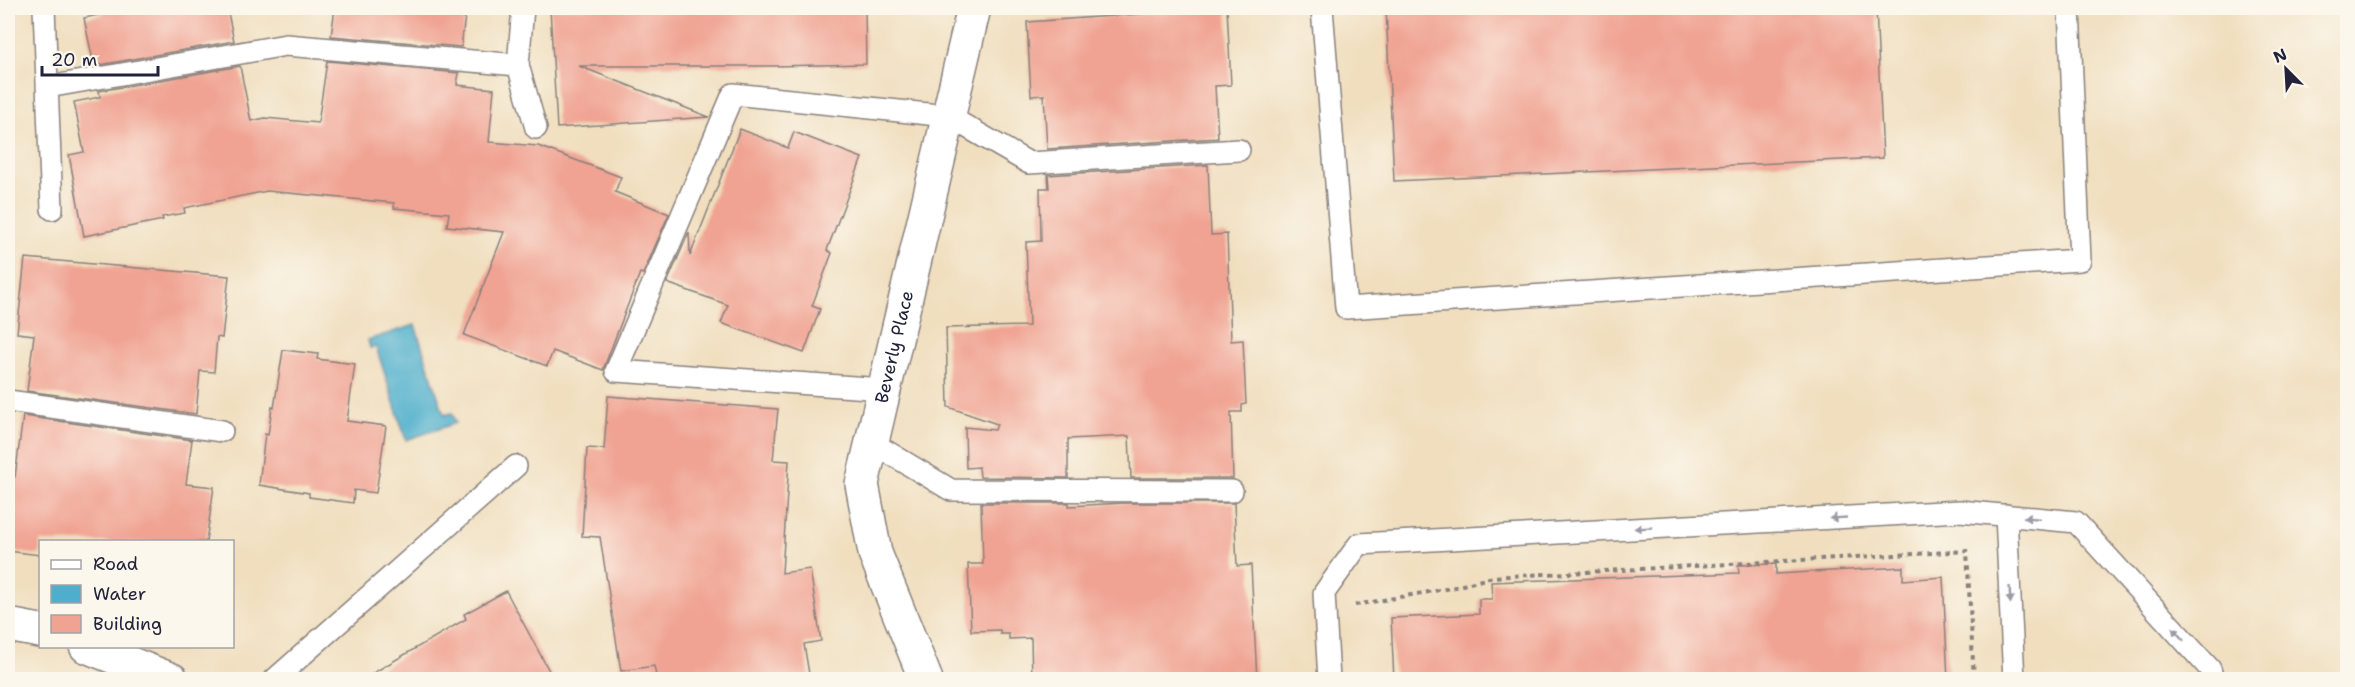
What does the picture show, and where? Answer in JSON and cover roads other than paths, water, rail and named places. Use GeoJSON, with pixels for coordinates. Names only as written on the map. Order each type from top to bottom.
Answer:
{"type":"FeatureCollection","features":[{"type":"Feature","properties":{"kind":"street","name":"Beverly Place"},"geometry":{"type":"LineString","coordinates":[[926,680],[875,553],[862,484],[974,8]]}},
{"type":"Feature","properties":{"kind":"street"},"geometry":{"type":"LineString","coordinates":[[8,625],[39,631]]}},
{"type":"Feature","properties":{"kind":"street"},"geometry":{"type":"LineString","coordinates":[[91,648],[172,680]]}},
{"type":"Feature","properties":{"kind":"lane"},"geometry":{"type":"LineString","coordinates":[[44,8],[52,209]]}},
{"type":"Feature","properties":{"kind":"lane"},"geometry":{"type":"LineString","coordinates":[[523,8],[518,65],[536,128]]}},
{"type":"Feature","properties":{"kind":"lane"},"geometry":{"type":"LineString","coordinates":[[1322,8],[1346,308],[2080,260],[2069,8]]}},
{"type":"Feature","properties":{"kind":"lane"},"geometry":{"type":"LineString","coordinates":[[48,87],[286,45],[518,65]]}},
{"type":"Feature","properties":{"kind":"lane"},"geometry":{"type":"LineString","coordinates":[[884,389],[616,371],[733,94],[948,116],[1029,163],[1239,150]]}},
{"type":"Feature","properties":{"kind":"lane"},"geometry":{"type":"LineString","coordinates":[[8,401],[222,431]]}},
{"type":"Feature","properties":{"kind":"lane"},"geometry":{"type":"LineString","coordinates":[[872,442],[951,490],[1232,491]]}},
{"type":"Feature","properties":{"kind":"lane"},"geometry":{"type":"LineString","coordinates":[[274,680],[516,466]]}},
{"type":"Feature","properties":{"kind":"lane"},"geometry":{"type":"LineString","coordinates":[[1329,680],[1324,593],[1359,544],[1960,511],[2076,522],[2210,669],[2213,680]]}},
{"type":"Feature","properties":{"kind":"lane"},"geometry":{"type":"LineString","coordinates":[[2006,515],[2014,680]]}},
{"type":"Feature","properties":{"kind":"water"},"geometry":{"type":"Polygon","coordinates":[[[415,325],[444,415],[452,413],[456,423],[406,440],[376,347],[370,348],[368,340],[415,325]]]}}]}
